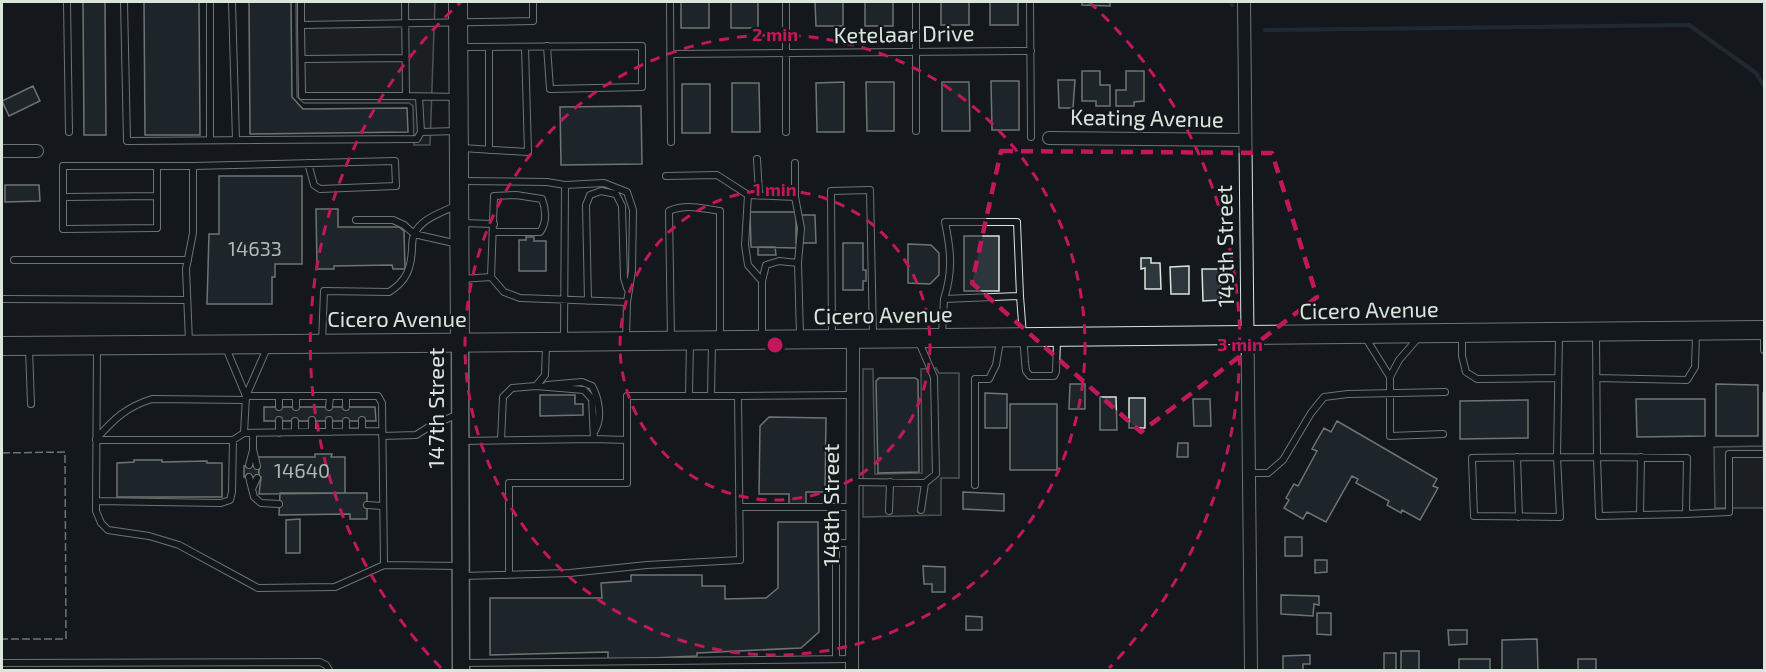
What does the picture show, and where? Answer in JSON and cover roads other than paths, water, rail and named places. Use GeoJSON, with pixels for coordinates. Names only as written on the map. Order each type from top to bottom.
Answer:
{"type":"FeatureCollection","features":[{"type":"Feature","properties":{"kind":"main road","name":"147th Street"},"geometry":{"type":"LineString","coordinates":[[458,2],[461,667]]}},
{"type":"Feature","properties":{"kind":"main road","name":"Cicero Avenue"},"geometry":{"type":"LineString","coordinates":[[2,346],[1764,330]]}},
{"type":"Feature","properties":{"kind":"street","name":"149th Street"},"geometry":{"type":"LineString","coordinates":[[1244,2],[1251,670]]}},
{"type":"Feature","properties":{"kind":"street","name":"Keating Avenue"},"geometry":{"type":"LineString","coordinates":[[1049,138],[1245,140]]}},
{"type":"Feature","properties":{"kind":"street"},"geometry":{"type":"LineString","coordinates":[[2,151],[37,151]]}},
{"type":"Feature","properties":{"kind":"street","name":"148th Street"},"geometry":{"type":"LineString","coordinates":[[852,665],[853,339]]}},
{"type":"Feature","properties":{"kind":"lane"},"geometry":{"type":"LineString","coordinates":[[67,2],[69,132]]}},
{"type":"Feature","properties":{"kind":"lane"},"geometry":{"type":"LineString","coordinates":[[124,2],[127,141],[417,139],[421,132],[419,96]]}},
{"type":"Feature","properties":{"kind":"lane"},"geometry":{"type":"LineString","coordinates":[[210,2],[210,140]]}},
{"type":"Feature","properties":{"kind":"lane"},"geometry":{"type":"LineString","coordinates":[[232,2],[236,140]]}},
{"type":"Feature","properties":{"kind":"lane"},"geometry":{"type":"LineString","coordinates":[[301,2],[302,96],[458,97]]}},
{"type":"Feature","properties":{"kind":"lane"},"geometry":{"type":"LineString","coordinates":[[405,2],[406,96]]}},
{"type":"Feature","properties":{"kind":"lane"},"geometry":{"type":"LineString","coordinates":[[301,25],[533,21],[533,2]]}},
{"type":"Feature","properties":{"kind":"lane"},"geometry":{"type":"LineString","coordinates":[[670,2],[671,142]]}},
{"type":"Feature","properties":{"kind":"lane"},"geometry":{"type":"LineString","coordinates":[[786,2],[786,132]]}},
{"type":"Feature","properties":{"kind":"lane"},"geometry":{"type":"LineString","coordinates":[[916,2],[916,132]]}},
{"type":"Feature","properties":{"kind":"lane"},"geometry":{"type":"LineString","coordinates":[[1030,2],[1031,137]]}},
{"type":"Feature","properties":{"kind":"lane"},"geometry":{"type":"LineString","coordinates":[[458,47],[547,46],[642,46],[642,87],[550,89],[547,46]]}},
{"type":"Feature","properties":{"kind":"lane"},"geometry":{"type":"LineString","coordinates":[[489,47],[489,150]]}},
{"type":"Feature","properties":{"kind":"lane"},"geometry":{"type":"LineString","coordinates":[[421,132],[458,139],[489,150],[528,152],[525,47]]}},
{"type":"Feature","properties":{"kind":"lane","name":"Ketelaar Drive"},"geometry":{"type":"LineString","coordinates":[[670,54],[1030,51]]}},
{"type":"Feature","properties":{"kind":"lane"},"geometry":{"type":"LineString","coordinates":[[302,59],[406,58]]}},
{"type":"Feature","properties":{"kind":"lane"},"geometry":{"type":"LineString","coordinates":[[758,159],[759,194]]}},
{"type":"Feature","properties":{"kind":"lane"},"geometry":{"type":"LineString","coordinates":[[157,166],[157,228],[63,229],[63,166],[157,166],[193,166],[308,163],[395,161],[396,186],[320,189],[314,185],[308,163]]}},
{"type":"Feature","properties":{"kind":"lane"},"geometry":{"type":"LineString","coordinates":[[795,163],[795,197],[801,228],[798,263],[800,340]]}},
{"type":"Feature","properties":{"kind":"lane"},"geometry":{"type":"LineString","coordinates":[[189,345],[186,269],[193,233],[193,166]]}},
{"type":"Feature","properties":{"kind":"lane"},"geometry":{"type":"LineString","coordinates":[[666,176],[717,175],[748,195],[795,197]]}},
{"type":"Feature","properties":{"kind":"lane"},"geometry":{"type":"LineString","coordinates":[[459,182],[547,182],[565,185],[604,183],[627,192],[633,210],[632,271],[627,302],[626,342]]}},
{"type":"Feature","properties":{"kind":"lane"},"geometry":{"type":"LineString","coordinates":[[564,342],[565,185]]}},
{"type":"Feature","properties":{"kind":"lane"},"geometry":{"type":"LineString","coordinates":[[832,339],[831,191],[870,190],[873,339]]}},
{"type":"Feature","properties":{"kind":"lane"},"geometry":{"type":"LineString","coordinates":[[588,301],[586,205],[590,195],[602,191],[616,194],[622,206],[624,278],[628,291]]}},
{"type":"Feature","properties":{"kind":"lane"},"geometry":{"type":"LineString","coordinates":[[493,232],[540,232],[544,226],[542,199],[516,195],[494,196],[491,277],[504,292],[520,298],[627,302]]}},
{"type":"Feature","properties":{"kind":"lane"},"geometry":{"type":"LineString","coordinates":[[748,195],[745,245],[748,265],[762,281]]}},
{"type":"Feature","properties":{"kind":"lane"},"geometry":{"type":"LineString","coordinates":[[63,197],[157,196]]}},
{"type":"Feature","properties":{"kind":"lane"},"geometry":{"type":"LineString","coordinates":[[671,341],[669,211],[678,207],[720,211],[716,340],[711,396]]}},
{"type":"Feature","properties":{"kind":"lane"},"geometry":{"type":"LineString","coordinates":[[322,344],[324,291],[389,292],[398,286],[405,279],[411,264],[414,234],[426,220],[459,214],[494,224]]}},
{"type":"Feature","properties":{"kind":"lane"},"geometry":{"type":"LineString","coordinates":[[356,220],[393,220],[404,225],[414,234],[459,244]]}},
{"type":"Feature","properties":{"kind":"lane"},"geometry":{"type":"LineString","coordinates":[[942,338],[944,299],[951,277],[949,242],[945,222],[1017,222],[1026,371],[1030,376],[1054,376],[1057,337]]}},
{"type":"Feature","properties":{"kind":"lane"},"geometry":{"type":"LineString","coordinates":[[14,260],[188,260]]}},
{"type":"Feature","properties":{"kind":"lane"},"geometry":{"type":"LineString","coordinates":[[762,340],[762,281],[765,265],[779,261],[798,263]]}},
{"type":"Feature","properties":{"kind":"lane"},"geometry":{"type":"LineString","coordinates":[[459,279],[491,277]]}},
{"type":"Feature","properties":{"kind":"lane"},"geometry":{"type":"LineString","coordinates":[[944,299],[1020,296]]}},
{"type":"Feature","properties":{"kind":"lane"},"geometry":{"type":"LineString","coordinates":[[2,299],[187,300]]}},
{"type":"Feature","properties":{"kind":"lane"},"geometry":{"type":"LineString","coordinates":[[1596,378],[1687,380],[1695,367],[1696,330]]}},
{"type":"Feature","properties":{"kind":"lane"},"geometry":{"type":"LineString","coordinates":[[1764,330],[1764,350]]}},
{"type":"Feature","properties":{"kind":"lane"},"geometry":{"type":"LineString","coordinates":[[1596,331],[1599,516],[1729,512],[1729,454],[1764,454]]}},
{"type":"Feature","properties":{"kind":"lane"},"geometry":{"type":"LineString","coordinates":[[1559,332],[1557,457],[1560,517],[1474,516],[1472,458],[1516,457],[1557,457],[1597,457],[1687,458],[1686,514]]}},
{"type":"Feature","properties":{"kind":"lane"},"geometry":{"type":"LineString","coordinates":[[1422,333],[1399,360],[1390,377],[1390,436],[1443,434]]}},
{"type":"Feature","properties":{"kind":"lane"},"geometry":{"type":"LineString","coordinates":[[1462,333],[1462,356],[1466,372],[1477,380],[1558,378]]}},
{"type":"Feature","properties":{"kind":"lane"},"geometry":{"type":"LineString","coordinates":[[1364,334],[1390,377]]}},
{"type":"Feature","properties":{"kind":"lane"},"geometry":{"type":"LineString","coordinates":[[852,482],[925,483],[936,474],[934,377],[918,338]]}},
{"type":"Feature","properties":{"kind":"lane"},"geometry":{"type":"LineString","coordinates":[[975,485],[975,379],[989,378],[996,365],[1000,338]]}},
{"type":"Feature","properties":{"kind":"lane"},"geometry":{"type":"LineString","coordinates":[[689,395],[690,341]]}},
{"type":"Feature","properties":{"kind":"lane"},"geometry":{"type":"LineString","coordinates":[[540,387],[545,375],[546,342]]}},
{"type":"Feature","properties":{"kind":"lane"},"geometry":{"type":"LineString","coordinates":[[244,433],[246,398],[268,344]]}},
{"type":"Feature","properties":{"kind":"lane"},"geometry":{"type":"LineString","coordinates":[[97,345],[96,511],[101,523],[108,530],[178,545],[258,588],[335,587],[384,566],[509,574],[570,573],[647,565],[740,560],[738,396]]}},
{"type":"Feature","properties":{"kind":"lane"},"geometry":{"type":"LineString","coordinates":[[225,345],[246,398]]}},
{"type":"Feature","properties":{"kind":"lane"},"geometry":{"type":"LineString","coordinates":[[29,346],[31,404]]}},
{"type":"Feature","properties":{"kind":"lane"},"geometry":{"type":"LineString","coordinates":[[501,440],[503,397],[512,388],[582,382],[592,386],[597,396],[599,425],[594,436]]}},
{"type":"Feature","properties":{"kind":"lane"},"geometry":{"type":"LineString","coordinates":[[1249,473],[1268,473],[1283,460],[1311,413],[1324,398],[1348,394],[1445,392]]}},
{"type":"Feature","properties":{"kind":"lane"},"geometry":{"type":"LineString","coordinates":[[279,396],[279,407]]}},
{"type":"Feature","properties":{"kind":"lane"},"geometry":{"type":"LineString","coordinates":[[296,396],[296,407]]}},
{"type":"Feature","properties":{"kind":"lane"},"geometry":{"type":"LineString","coordinates":[[329,406],[330,396]]}},
{"type":"Feature","properties":{"kind":"lane"},"geometry":{"type":"LineString","coordinates":[[346,396],[346,407]]}},
{"type":"Feature","properties":{"kind":"lane"},"geometry":{"type":"LineString","coordinates":[[362,396],[363,406]]}},
{"type":"Feature","properties":{"kind":"lane"},"geometry":{"type":"LineString","coordinates":[[96,440],[115,417],[138,403],[153,399],[378,396],[382,403],[384,566]]}},
{"type":"Feature","properties":{"kind":"lane"},"geometry":{"type":"LineString","coordinates":[[509,574],[509,483],[627,483],[627,396],[853,396]]}},
{"type":"Feature","properties":{"kind":"lane"},"geometry":{"type":"LineString","coordinates":[[312,406],[313,397]]}},
{"type":"Feature","properties":{"kind":"lane"},"geometry":{"type":"LineString","coordinates":[[96,440],[233,440],[244,433],[295,432],[362,431],[416,435],[432,425],[460,414]]}},
{"type":"Feature","properties":{"kind":"lane"},"geometry":{"type":"LineString","coordinates":[[279,420],[279,433]]}},
{"type":"Feature","properties":{"kind":"lane"},"geometry":{"type":"LineString","coordinates":[[312,420],[312,432]]}},
{"type":"Feature","properties":{"kind":"lane"},"geometry":{"type":"LineString","coordinates":[[329,420],[329,432]]}},
{"type":"Feature","properties":{"kind":"lane"},"geometry":{"type":"LineString","coordinates":[[362,420],[362,431]]}},
{"type":"Feature","properties":{"kind":"lane"},"geometry":{"type":"LineString","coordinates":[[295,421],[295,432]]}},
{"type":"Feature","properties":{"kind":"lane"},"geometry":{"type":"LineString","coordinates":[[346,421],[346,432]]}},
{"type":"Feature","properties":{"kind":"lane"},"geometry":{"type":"LineString","coordinates":[[253,433],[253,449],[257,466]]}},
{"type":"Feature","properties":{"kind":"lane"},"geometry":{"type":"LineString","coordinates":[[460,441],[594,436],[627,440]]}},
{"type":"Feature","properties":{"kind":"lane"},"geometry":{"type":"LineString","coordinates":[[96,501],[221,503],[230,500],[233,440]]}},
{"type":"Feature","properties":{"kind":"lane"},"geometry":{"type":"LineString","coordinates":[[249,465],[253,449]]}},
{"type":"Feature","properties":{"kind":"lane"},"geometry":{"type":"LineString","coordinates":[[1516,457],[1519,517]]}},
{"type":"Feature","properties":{"kind":"lane"},"geometry":{"type":"LineString","coordinates":[[1640,515],[1641,458]]}},
{"type":"Feature","properties":{"kind":"lane"},"geometry":{"type":"LineString","coordinates":[[249,477],[254,497],[261,503],[279,504]]}},
{"type":"Feature","properties":{"kind":"lane"},"geometry":{"type":"LineString","coordinates":[[252,490],[257,478]]}},
{"type":"Feature","properties":{"kind":"lane"},"geometry":{"type":"LineString","coordinates":[[889,511],[890,482]]}},
{"type":"Feature","properties":{"kind":"lane"},"geometry":{"type":"LineString","coordinates":[[921,510],[925,483]]}},
{"type":"Feature","properties":{"kind":"lane"},"geometry":{"type":"LineString","coordinates":[[366,505],[382,506]]}},
{"type":"Feature","properties":{"kind":"lane"},"geometry":{"type":"LineString","coordinates":[[740,507],[852,507]]}},
{"type":"Feature","properties":{"kind":"lane"},"geometry":{"type":"LineString","coordinates":[[837,659],[836,543],[852,543]]}},
{"type":"Feature","properties":{"kind":"lane"},"geometry":{"type":"LineString","coordinates":[[461,667],[837,659],[852,665]]}},
{"type":"Feature","properties":{"kind":"lane"},"geometry":{"type":"LineString","coordinates":[[239,662],[239,670]]}},
{"type":"Feature","properties":{"kind":"lane"},"geometry":{"type":"LineString","coordinates":[[280,662],[280,670]]}},
{"type":"Feature","properties":{"kind":"lane"},"geometry":{"type":"LineString","coordinates":[[2,663],[17,667],[103,667],[152,663],[320,662],[329,670]]}},
{"type":"Feature","properties":{"kind":"lane"},"geometry":{"type":"LineString","coordinates":[[152,663],[152,670]]}},
{"type":"Feature","properties":{"kind":"lane"},"geometry":{"type":"LineString","coordinates":[[193,663],[193,670]]}},
{"type":"Feature","properties":{"kind":"waterway"},"geometry":{"type":"LineString","coordinates":[[1265,30],[1689,25],[1756,73],[1764,86]]}}]}
